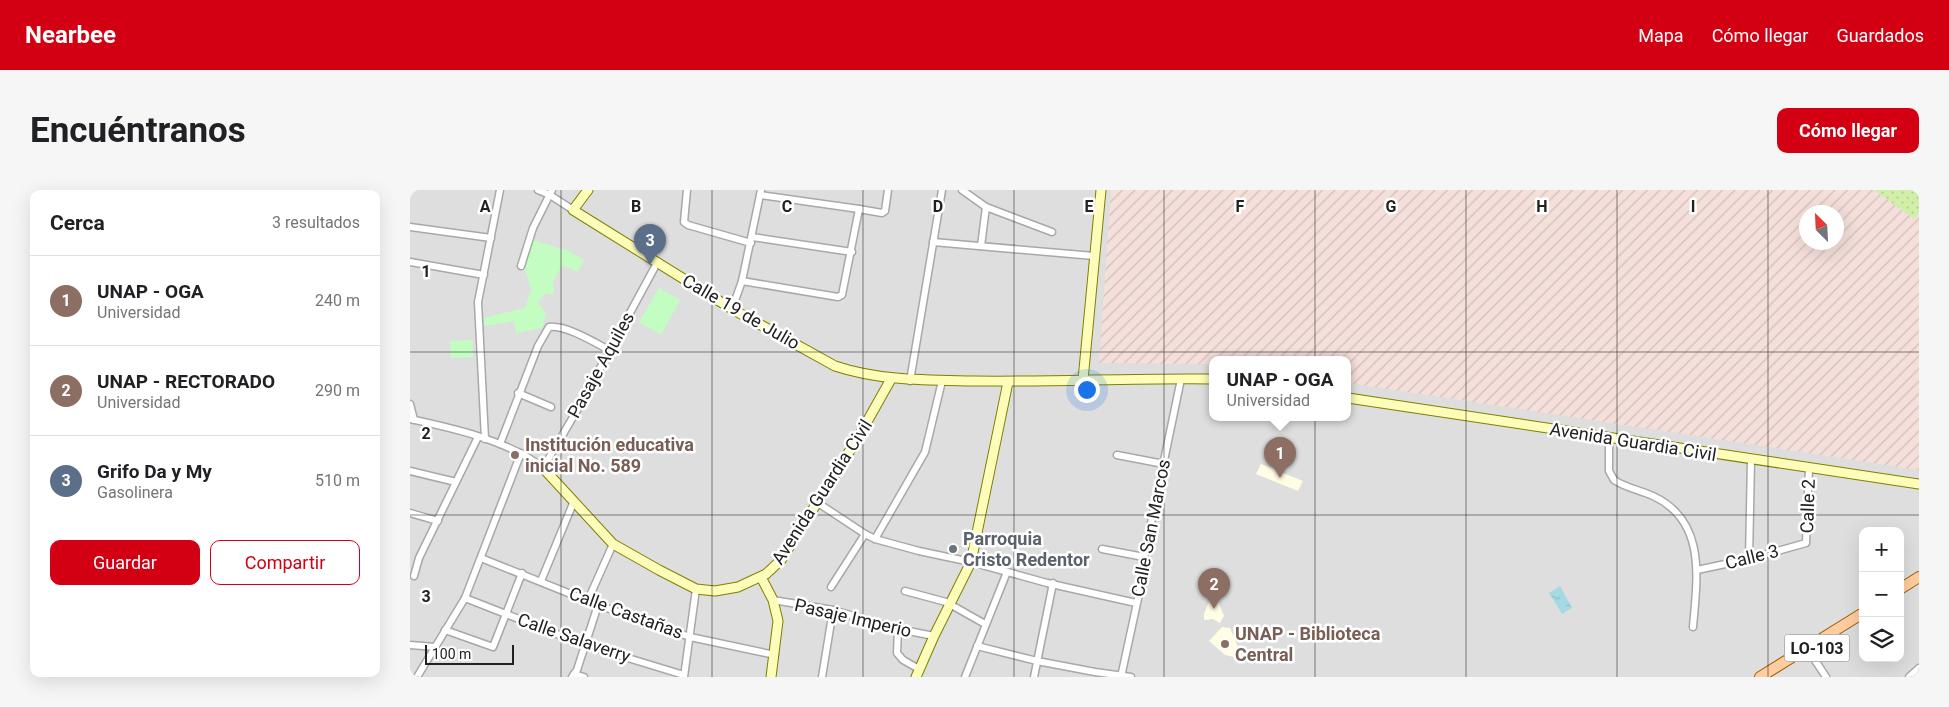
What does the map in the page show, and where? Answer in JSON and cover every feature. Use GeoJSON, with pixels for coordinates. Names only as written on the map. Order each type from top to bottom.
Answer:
{"type":"FeatureCollection","features":[{"type":"Feature","properties":{"kind":"main road"},"geometry":{"type":"LineString","coordinates":[[1904,586],[1919,577]]}},
{"type":"Feature","properties":{"kind":"main road"},"geometry":{"type":"LineString","coordinates":[[1904,594],[1919,585]]}},
{"type":"Feature","properties":{"kind":"main road","name":"LO-103"},"geometry":{"type":"LineString","coordinates":[[1772,677],[1859,616]]}},
{"type":"Feature","properties":{"kind":"main road","name":"LO-103"},"geometry":{"type":"LineString","coordinates":[[1760,677],[1859,622]]}},
{"type":"Feature","properties":{"kind":"street"},"geometry":{"type":"LineString","coordinates":[[414,576],[418,558],[456,482],[481,438],[478,302],[500,190]]}},
{"type":"Feature","properties":{"kind":"street"},"geometry":{"type":"LineString","coordinates":[[538,190],[551,192],[573,210],[588,190]]}},
{"type":"Feature","properties":{"kind":"street"},"geometry":{"type":"LineString","coordinates":[[686,190],[684,222],[688,225],[751,240],[852,252]]}},
{"type":"Feature","properties":{"kind":"street"},"geometry":{"type":"LineString","coordinates":[[732,309],[742,281],[761,193],[882,213],[885,211],[888,190]]}},
{"type":"Feature","properties":{"kind":"street"},"geometry":{"type":"LineString","coordinates":[[910,380],[942,190]]}},
{"type":"Feature","properties":{"kind":"street"},"geometry":{"type":"LineString","coordinates":[[962,190],[986,207],[1052,232]]}},
{"type":"Feature","properties":{"kind":"street"},"geometry":{"type":"LineString","coordinates":[[1083,380],[1101,190]]}},
{"type":"Feature","properties":{"kind":"street"},"geometry":{"type":"LineString","coordinates":[[521,266],[533,228],[551,192]]}},
{"type":"Feature","properties":{"kind":"street"},"geometry":{"type":"LineString","coordinates":[[982,246],[986,207]]}},
{"type":"Feature","properties":{"kind":"street"},"geometry":{"type":"LineString","coordinates":[[742,281],[838,297],[844,293],[860,209]]}},
{"type":"Feature","properties":{"kind":"street","name":"Calle 19 de Julio"},"geometry":{"type":"LineString","coordinates":[[573,210],[732,309],[835,366],[891,379]]}},
{"type":"Feature","properties":{"kind":"street"},"geometry":{"type":"LineString","coordinates":[[410,227],[491,238]]}},
{"type":"Feature","properties":{"kind":"street"},"geometry":{"type":"LineString","coordinates":[[933,242],[1094,256]]}},
{"type":"Feature","properties":{"kind":"street"},"geometry":{"type":"LineString","coordinates":[[410,262],[484,275]]}},
{"type":"Feature","properties":{"kind":"street","name":"Pasaje Aquiles"},"geometry":{"type":"LineString","coordinates":[[543,468],[579,407],[657,263]]}},
{"type":"Feature","properties":{"kind":"street"},"geometry":{"type":"LineString","coordinates":[[500,444],[518,393],[538,346],[549,327],[555,326],[609,350]]}},
{"type":"Feature","properties":{"kind":"street"},"geometry":{"type":"LineString","coordinates":[[891,379],[1008,382],[1209,379]]}},
{"type":"Feature","properties":{"kind":"street","name":"Avenida Guardia Civil"},"geometry":{"type":"LineString","coordinates":[[412,420],[481,438],[521,453],[543,468],[613,544],[696,589],[715,591],[738,587],[761,578],[781,560],[818,503],[883,396],[891,379]]}},
{"type":"Feature","properties":{"kind":"street","name":"Calle San Marcos"},"geometry":{"type":"LineString","coordinates":[[1121,676],[1142,580],[1144,557],[1181,379]]}},
{"type":"Feature","properties":{"kind":"street"},"geometry":{"type":"LineString","coordinates":[[876,539],[925,452],[942,381]]}},
{"type":"Feature","properties":{"kind":"street"},"geometry":{"type":"LineString","coordinates":[[898,629],[897,653],[918,673],[934,636],[971,562],[1008,382]]}},
{"type":"Feature","properties":{"kind":"street"},"geometry":{"type":"LineString","coordinates":[[518,393],[551,407]]}},
{"type":"Feature","properties":{"kind":"street","name":"Avenida Guardia Civil"},"geometry":{"type":"LineString","coordinates":[[1351,398],[1919,484]]}},
{"type":"Feature","properties":{"kind":"street"},"geometry":{"type":"LineString","coordinates":[[410,404],[412,420]]}},
{"type":"Feature","properties":{"kind":"street"},"geometry":{"type":"LineString","coordinates":[[1609,438],[1610,476],[1618,483],[1654,496],[1678,514],[1692,537],[1697,570],[1693,627]]}},
{"type":"Feature","properties":{"kind":"street"},"geometry":{"type":"LineString","coordinates":[[417,677],[465,598],[521,453]]}},
{"type":"Feature","properties":{"kind":"street"},"geometry":{"type":"LineString","coordinates":[[1117,455],[1164,464]]}},
{"type":"Feature","properties":{"kind":"street"},"geometry":{"type":"LineString","coordinates":[[1749,559],[1751,460]]}},
{"type":"Feature","properties":{"kind":"street","name":"Calle 2"},"geometry":{"type":"LineString","coordinates":[[1806,543],[1809,468]]}},
{"type":"Feature","properties":{"kind":"street"},"geometry":{"type":"LineString","coordinates":[[410,471],[456,482]]}},
{"type":"Feature","properties":{"kind":"street"},"geometry":{"type":"LineString","coordinates":[[541,581],[574,502]]}},
{"type":"Feature","properties":{"kind":"street"},"geometry":{"type":"LineString","coordinates":[[818,503],[865,534],[876,539],[1136,603]]}},
{"type":"Feature","properties":{"kind":"street"},"geometry":{"type":"LineString","coordinates":[[410,513],[438,520]]}},
{"type":"Feature","properties":{"kind":"street"},"geometry":{"type":"LineString","coordinates":[[830,587],[865,534]]}},
{"type":"Feature","properties":{"kind":"street","name":"Calle 3"},"geometry":{"type":"LineString","coordinates":[[1697,570],[1749,559],[1806,543]]}},
{"type":"Feature","properties":{"kind":"street"},"geometry":{"type":"LineString","coordinates":[[588,600],[613,544]]}},
{"type":"Feature","properties":{"kind":"street"},"geometry":{"type":"LineString","coordinates":[[1102,549],[1144,557]]}},
{"type":"Feature","properties":{"kind":"street"},"geometry":{"type":"LineString","coordinates":[[410,556],[418,558]]}},
{"type":"Feature","properties":{"kind":"street","name":"Calle Castañas"},"geometry":{"type":"LineString","coordinates":[[481,558],[598,605],[690,637],[774,655]]}},
{"type":"Feature","properties":{"kind":"street"},"geometry":{"type":"LineString","coordinates":[[965,677],[1007,572]]}},
{"type":"Feature","properties":{"kind":"street"},"geometry":{"type":"LineString","coordinates":[[445,630],[493,647],[522,573]]}},
{"type":"Feature","properties":{"kind":"street"},"geometry":{"type":"LineString","coordinates":[[761,578],[773,600],[778,621],[772,677]]}},
{"type":"Feature","properties":{"kind":"street"},"geometry":{"type":"LineString","coordinates":[[1034,677],[1053,583]]}},
{"type":"Feature","properties":{"kind":"street"},"geometry":{"type":"LineString","coordinates":[[684,676],[696,589]]}},
{"type":"Feature","properties":{"kind":"street"},"geometry":{"type":"LineString","coordinates":[[905,591],[950,604],[985,624]]}},
{"type":"Feature","properties":{"kind":"street","name":"Calle Salaverry"},"geometry":{"type":"LineString","coordinates":[[465,598],[585,645],[684,676]]}},
{"type":"Feature","properties":{"kind":"street","name":"Pasaje Imperio"},"geometry":{"type":"LineString","coordinates":[[773,600],[833,610],[898,629],[934,636]]}},
{"type":"Feature","properties":{"kind":"street"},"geometry":{"type":"LineString","coordinates":[[584,677],[573,676],[598,605]]}},
{"type":"Feature","properties":{"kind":"street"},"geometry":{"type":"LineString","coordinates":[[822,677],[833,610]]}},
{"type":"Feature","properties":{"kind":"street"},"geometry":{"type":"LineString","coordinates":[[410,645],[435,647]]}},
{"type":"Feature","properties":{"kind":"street"},"geometry":{"type":"LineString","coordinates":[[976,646],[1037,661],[1131,677]]}},
{"type":"Feature","properties":{"kind":"street"},"geometry":{"type":"LineString","coordinates":[[1809,650],[1826,677]]}},
{"type":"Feature","properties":{"kind":"street"},"geometry":{"type":"LineString","coordinates":[[1909,677],[1919,668]]}},
{"type":"Feature","properties":{"kind":"shaded area"},"geometry":{"type":"Polygon","coordinates":[[[410,190],[1919,190],[1919,677],[410,677],[410,190]]]}},
{"type":"Feature","properties":{"kind":"shaded area"},"geometry":{"type":"Polygon","coordinates":[[[1111,190],[1919,190],[1919,470],[1351,383],[1351,356],[1209,356],[1209,364],[1099,363],[1111,190]]]}},
{"type":"Feature","properties":{"kind":"shaded area"},"geometry":{"type":"Polygon","coordinates":[[[1261,464],[1303,481],[1298,491],[1256,474],[1261,464]]]}},
{"type":"Feature","properties":{"kind":"shaded area"},"geometry":{"type":"Polygon","coordinates":[[[1215,594],[1224,616],[1220,623],[1213,619],[1204,620],[1208,604],[1215,594]]]}},
{"type":"Feature","properties":{"kind":"shaded area","name":"UNAP - Biblioteca Central"},"geometry":{"type":"Polygon","coordinates":[[[1222,627],[1230,628],[1243,659],[1225,655],[1209,641],[1222,627]]]}},
{"type":"Feature","properties":{"kind":"green space"},"geometry":{"type":"Polygon","coordinates":[[[1874,190],[1919,190],[1919,212],[1914,219],[1874,190]]]}},
{"type":"Feature","properties":{"kind":"green space"},"geometry":{"type":"Polygon","coordinates":[[[533,240],[568,251],[584,260],[578,272],[562,265],[553,282],[554,289],[552,295],[546,293],[538,302],[546,314],[542,328],[516,333],[514,321],[485,326],[483,318],[525,308],[531,289],[523,262],[533,240]]]}},
{"type":"Feature","properties":{"kind":"green space"},"geometry":{"type":"Polygon","coordinates":[[[659,288],[680,300],[661,335],[639,322],[659,288]]]}},
{"type":"Feature","properties":{"kind":"green space"},"geometry":{"type":"Polygon","coordinates":[[[472,340],[473,357],[451,358],[450,341],[472,340]]]}},
{"type":"Feature","properties":{"kind":"water"},"geometry":{"type":"Polygon","coordinates":[[[1560,586],[1572,608],[1562,614],[1549,593],[1560,586]]]}},
{"type":"Feature","properties":{"kind":"place","name":"Grifo Da y My"},"geometry":{"type":"Point","coordinates":[650,265]}},
{"type":"Feature","properties":{"kind":"place","name":"Institución educativa inicial No. 589"},"geometry":{"type":"Point","coordinates":[515,455]}},
{"type":"Feature","properties":{"kind":"place","name":"UNAP - OGA"},"geometry":{"type":"Point","coordinates":[1280,478]}},
{"type":"Feature","properties":{"kind":"place","name":"Parroquia Cristo Redentor"},"geometry":{"type":"Point","coordinates":[953,549]}},
{"type":"Feature","properties":{"kind":"place","name":"UNAP - RECTORADO"},"geometry":{"type":"Point","coordinates":[1214,609]}},
{"type":"Feature","properties":{"kind":"place","name":"UNAP - Biblioteca Central"},"geometry":{"type":"Point","coordinates":[1225,644]}}]}
